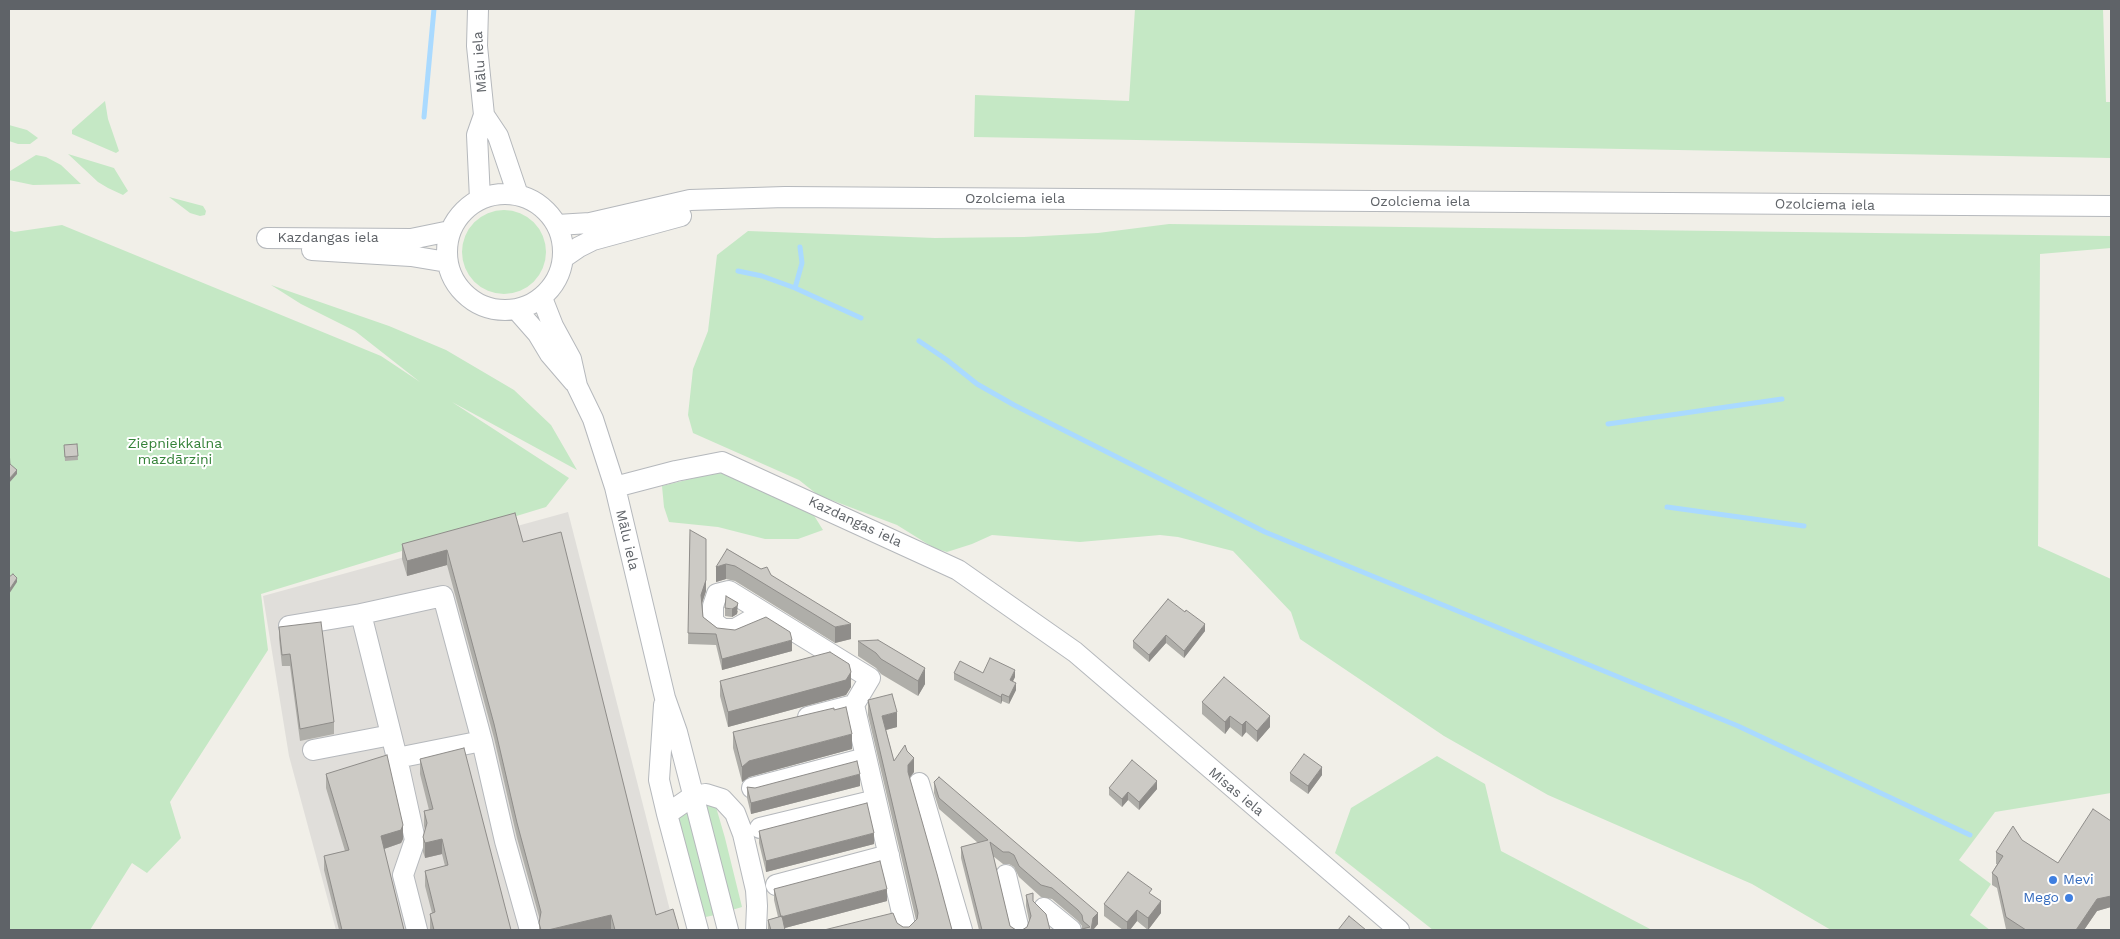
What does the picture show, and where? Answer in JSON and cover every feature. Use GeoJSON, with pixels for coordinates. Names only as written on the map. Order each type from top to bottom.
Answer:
{"type":"FeatureCollection","features":[{"type":"Feature","properties":{"kind":"street","name":"Mālu iela"},"geometry":{"type":"LineString","coordinates":[[478,9],[477,46],[484,115],[476,135],[480,199]]}},
{"type":"Feature","properties":{"kind":"street","name":"Mālu iela"},"geometry":{"type":"LineString","coordinates":[[484,115],[498,136],[518,195]]}},
{"type":"Feature","properties":{"kind":"street"},"geometry":{"type":"LineString","coordinates":[[499,194],[518,195],[534,201],[547,211],[557,224],[563,241],[563,258],[557,280],[542,298],[530,305],[516,309],[498,310],[480,305],[465,294],[454,280],[448,262],[447,246],[450,231],[462,213],[480,199],[499,194]]}},
{"type":"Feature","properties":{"kind":"street","name":"Ozolciema iela"},"geometry":{"type":"LineString","coordinates":[[557,224],[590,223],[690,200],[785,197],[2111,206]]}},
{"type":"Feature","properties":{"kind":"street","name":"Ozolciema iela"},"geometry":{"type":"LineString","coordinates":[[563,258],[593,240],[709,210],[730,199]]}},
{"type":"Feature","properties":{"kind":"street","name":"Kazdangas iela"},"geometry":{"type":"LineString","coordinates":[[448,262],[411,256],[311,250],[289,247],[267,238],[411,239],[450,231]]}},
{"type":"Feature","properties":{"kind":"street","name":"Mālu iela"},"geometry":{"type":"LineString","coordinates":[[542,298],[553,326],[571,359],[577,386],[593,419],[614,487],[665,698],[677,732],[728,930]]}},
{"type":"Feature","properties":{"kind":"street","name":"Mālu iela"},"geometry":{"type":"LineString","coordinates":[[516,309],[538,334],[550,354],[577,386]]}},
{"type":"Feature","properties":{"kind":"street","name":"Kazdangas iela"},"geometry":{"type":"LineString","coordinates":[[614,487],[676,471],[722,462],[958,570],[1075,652]]}},
{"type":"Feature","properties":{"kind":"street"},"geometry":{"type":"LineString","coordinates":[[289,626],[360,614],[443,596],[482,741],[505,842],[530,930]]}},
{"type":"Feature","properties":{"kind":"street"},"geometry":{"type":"LineString","coordinates":[[763,612],[870,678],[854,705],[889,855],[897,920]]}},
{"type":"Feature","properties":{"kind":"street"},"geometry":{"type":"LineString","coordinates":[[360,614],[397,758],[415,840],[403,875],[417,930]]}},
{"type":"Feature","properties":{"kind":"street","name":"Misas iela"},"geometry":{"type":"LineString","coordinates":[[1075,652],[1399,930]]}},
{"type":"Feature","properties":{"kind":"street"},"geometry":{"type":"LineString","coordinates":[[802,661],[831,654]]}},
{"type":"Feature","properties":{"kind":"street","name":"Mālu iela"},"geometry":{"type":"LineString","coordinates":[[665,698],[659,780],[698,930]]}},
{"type":"Feature","properties":{"kind":"street"},"geometry":{"type":"LineString","coordinates":[[790,722],[854,705]]}},
{"type":"Feature","properties":{"kind":"street"},"geometry":{"type":"LineString","coordinates":[[313,750],[391,734]]}},
{"type":"Feature","properties":{"kind":"street"},"geometry":{"type":"LineString","coordinates":[[397,758],[482,741]]}},
{"type":"Feature","properties":{"kind":"street"},"geometry":{"type":"LineString","coordinates":[[752,788],[866,758]]}},
{"type":"Feature","properties":{"kind":"street"},"geometry":{"type":"LineString","coordinates":[[919,783],[962,930]]}},
{"type":"Feature","properties":{"kind":"street"},"geometry":{"type":"LineString","coordinates":[[667,814],[693,796],[706,794],[722,799],[735,813],[743,834],[756,890],[756,930]]}},
{"type":"Feature","properties":{"kind":"street"},"geometry":{"type":"LineString","coordinates":[[760,828],[876,800]]}},
{"type":"Feature","properties":{"kind":"street"},"geometry":{"type":"LineString","coordinates":[[776,885],[889,855]]}},
{"type":"Feature","properties":{"kind":"street"},"geometry":{"type":"LineString","coordinates":[[1006,875],[1019,930]]}},
{"type":"Feature","properties":{"kind":"street"},"geometry":{"type":"LineString","coordinates":[[1044,908],[1071,930]]}},
{"type":"Feature","properties":{"kind":"shaded area"},"geometry":{"type":"Polygon","coordinates":[[[568,512],[675,930],[336,930],[289,756],[263,596],[568,512]]]}},
{"type":"Feature","properties":{"kind":"green space"},"geometry":{"type":"Polygon","coordinates":[[[1135,9],[2103,9],[2106,102],[2111,102],[2111,158],[974,137],[975,95],[1129,101],[1135,9]]]}},
{"type":"Feature","properties":{"kind":"green space"},"geometry":{"type":"Polygon","coordinates":[[[105,101],[108,119],[119,151],[116,153],[72,134],[72,130],[105,101]]]}},
{"type":"Feature","properties":{"kind":"green space"},"geometry":{"type":"Polygon","coordinates":[[[9,125],[27,130],[38,138],[30,144],[18,144],[9,141],[9,125]]]}},
{"type":"Feature","properties":{"kind":"green space"},"geometry":{"type":"Polygon","coordinates":[[[68,154],[114,168],[128,191],[123,195],[98,182],[68,154]]]}},
{"type":"Feature","properties":{"kind":"green space"},"geometry":{"type":"Polygon","coordinates":[[[36,155],[46,157],[61,165],[81,184],[33,185],[9,180],[10,171],[36,155]]]}},
{"type":"Feature","properties":{"kind":"green space"},"geometry":{"type":"Polygon","coordinates":[[[169,197],[203,206],[206,211],[205,215],[200,216],[190,213],[169,197]]]}},
{"type":"Feature","properties":{"kind":"green space"},"geometry":{"type":"Polygon","coordinates":[[[504,210],[520,213],[534,222],[543,236],[546,252],[543,268],[534,282],[520,291],[504,294],[488,291],[474,282],[465,268],[462,252],[465,236],[474,222],[488,213],[504,210]]]}},
{"type":"Feature","properties":{"kind":"green space"},"geometry":{"type":"Polygon","coordinates":[[[1169,224],[2111,236],[2111,248],[2040,254],[2038,546],[2111,579],[2111,793],[1995,812],[1959,860],[1991,884],[1970,915],[1990,930],[1831,930],[1752,884],[1548,795],[1444,736],[1300,639],[1291,612],[1233,551],[1178,537],[1160,535],[1080,542],[992,535],[947,552],[934,548],[897,525],[818,495],[799,480],[693,433],[688,415],[693,369],[708,331],[717,255],[748,231],[935,238],[1024,237],[1098,233],[1169,224]]]}},
{"type":"Feature","properties":{"kind":"green space","name":"Ziepniekkalna mazdārziņi"},"geometry":{"type":"Polygon","coordinates":[[[62,225],[381,356],[420,382],[355,331],[301,304],[271,285],[389,326],[446,350],[514,390],[551,425],[577,470],[452,402],[569,478],[546,507],[261,594],[268,650],[170,802],[181,838],[147,873],[132,863],[90,930],[9,930],[9,230],[14,232],[62,225]]]}},
{"type":"Feature","properties":{"kind":"green space"},"geometry":{"type":"Polygon","coordinates":[[[723,471],[810,509],[823,530],[798,539],[765,539],[718,527],[669,522],[664,507],[662,486],[723,471]]]}},
{"type":"Feature","properties":{"kind":"green space"},"geometry":{"type":"Polygon","coordinates":[[[1437,756],[1485,784],[1501,851],[1652,930],[1433,930],[1335,853],[1351,808],[1437,756]]]}},
{"type":"Feature","properties":{"kind":"green space"},"geometry":{"type":"Polygon","coordinates":[[[705,803],[716,807],[742,907],[732,910],[705,803]]]}},
{"type":"Feature","properties":{"kind":"green space"},"geometry":{"type":"Polygon","coordinates":[[[684,812],[689,813],[715,915],[701,918],[677,823],[679,816],[684,812]]]}},
{"type":"Feature","properties":{"kind":"building"},"geometry":{"type":"Polygon","coordinates":[[[77,444],[78,456],[65,457],[64,445],[77,444]]]}},
{"type":"Feature","properties":{"kind":"building"},"geometry":{"type":"Polygon","coordinates":[[[9,451],[10,464],[17,470],[9,479],[9,451]]]}},
{"type":"Feature","properties":{"kind":"building"},"geometry":{"type":"Polygon","coordinates":[[[515,513],[523,542],[561,532],[656,915],[673,909],[679,930],[615,930],[611,915],[541,930],[539,923],[541,912],[517,823],[494,724],[447,550],[407,561],[402,544],[515,513]]]}},
{"type":"Feature","properties":{"kind":"building"},"geometry":{"type":"Polygon","coordinates":[[[690,530],[706,539],[706,580],[701,595],[703,617],[717,628],[735,630],[766,617],[790,632],[792,640],[722,659],[716,634],[688,633],[690,530]]]}},
{"type":"Feature","properties":{"kind":"building"},"geometry":{"type":"Polygon","coordinates":[[[727,549],[761,569],[767,567],[771,575],[851,624],[835,627],[735,566],[726,564],[716,567],[727,549]]]}},
{"type":"Feature","properties":{"kind":"building"},"geometry":{"type":"Polygon","coordinates":[[[13,574],[17,578],[9,590],[9,577],[13,574]]]}},
{"type":"Feature","properties":{"kind":"building"},"geometry":{"type":"Polygon","coordinates":[[[726,596],[738,603],[737,606],[732,609],[725,608],[726,596]]]}},
{"type":"Feature","properties":{"kind":"building"},"geometry":{"type":"Polygon","coordinates":[[[1168,599],[1205,624],[1184,651],[1166,635],[1149,655],[1133,641],[1168,599]]]}},
{"type":"Feature","properties":{"kind":"building"},"geometry":{"type":"Polygon","coordinates":[[[321,622],[334,722],[300,729],[290,654],[282,655],[279,627],[321,622]]]}},
{"type":"Feature","properties":{"kind":"building"},"geometry":{"type":"Polygon","coordinates":[[[878,640],[925,668],[918,681],[881,659],[876,653],[858,641],[878,640]]]}},
{"type":"Feature","properties":{"kind":"building"},"geometry":{"type":"Polygon","coordinates":[[[830,652],[849,664],[851,672],[846,680],[728,712],[720,681],[830,652]]]}},
{"type":"Feature","properties":{"kind":"building"},"geometry":{"type":"Polygon","coordinates":[[[990,658],[1015,670],[1010,680],[1016,683],[1009,697],[1002,694],[1001,697],[954,673],[960,661],[983,673],[990,658]]]}},
{"type":"Feature","properties":{"kind":"building"},"geometry":{"type":"Polygon","coordinates":[[[1224,677],[1270,716],[1257,731],[1246,721],[1242,725],[1230,716],[1225,722],[1202,702],[1224,677]]]}},
{"type":"Feature","properties":{"kind":"building"},"geometry":{"type":"Polygon","coordinates":[[[892,694],[897,712],[882,716],[894,761],[905,745],[907,751],[914,758],[908,765],[908,772],[952,930],[824,930],[893,913],[897,923],[903,927],[909,927],[917,919],[918,913],[868,700],[892,694]]]}},
{"type":"Feature","properties":{"kind":"building"},"geometry":{"type":"Polygon","coordinates":[[[846,707],[852,734],[749,761],[742,767],[733,732],[834,708],[834,710],[846,707]]]}},
{"type":"Feature","properties":{"kind":"building"},"geometry":{"type":"Polygon","coordinates":[[[464,748],[511,930],[434,930],[430,914],[435,912],[425,871],[448,865],[442,839],[425,843],[423,837],[427,823],[424,811],[433,809],[420,759],[464,748]]]}},
{"type":"Feature","properties":{"kind":"building"},"geometry":{"type":"Polygon","coordinates":[[[1304,754],[1322,767],[1308,786],[1290,773],[1304,754]]]}},
{"type":"Feature","properties":{"kind":"building"},"geometry":{"type":"Polygon","coordinates":[[[387,755],[403,825],[401,830],[381,836],[404,930],[342,930],[324,856],[349,850],[326,774],[387,755]]]}},
{"type":"Feature","properties":{"kind":"building"},"geometry":{"type":"Polygon","coordinates":[[[1132,760],[1157,781],[1139,802],[1128,792],[1122,799],[1109,788],[1132,760]]]}},
{"type":"Feature","properties":{"kind":"building"},"geometry":{"type":"Polygon","coordinates":[[[857,761],[860,774],[751,803],[747,787],[755,788],[857,761]]]}},
{"type":"Feature","properties":{"kind":"building"},"geometry":{"type":"Polygon","coordinates":[[[939,777],[1098,913],[1093,918],[1091,930],[1078,930],[1090,927],[1083,921],[1082,915],[1078,910],[1052,888],[1041,885],[1019,866],[1014,855],[1009,852],[1003,852],[990,842],[1010,926],[1016,930],[982,930],[961,847],[988,840],[939,798],[934,782],[939,777]]]}},
{"type":"Feature","properties":{"kind":"building"},"geometry":{"type":"Polygon","coordinates":[[[867,803],[874,833],[766,861],[759,831],[867,803]]]}},
{"type":"Feature","properties":{"kind":"building","name":"Mevi"},"geometry":{"type":"Polygon","coordinates":[[[2093,809],[2111,821],[2111,896],[2097,899],[2076,930],[2026,930],[2006,917],[1997,877],[1992,873],[2003,856],[1996,852],[2013,826],[2022,840],[2058,863],[2093,809]]]}},
{"type":"Feature","properties":{"kind":"building"},"geometry":{"type":"Polygon","coordinates":[[[880,861],[887,889],[781,917],[774,889],[880,861]]]}},
{"type":"Feature","properties":{"kind":"building"},"geometry":{"type":"Polygon","coordinates":[[[1128,872],[1152,889],[1149,893],[1161,901],[1148,918],[1137,910],[1127,922],[1104,904],[1128,872]]]}},
{"type":"Feature","properties":{"kind":"building"},"geometry":{"type":"Polygon","coordinates":[[[1033,893],[1033,901],[1046,914],[1050,930],[1022,930],[1027,927],[1031,916],[1026,895],[1033,893]]]}},
{"type":"Feature","properties":{"kind":"building"},"geometry":{"type":"Polygon","coordinates":[[[782,916],[785,930],[771,930],[768,920],[782,916]]]}},
{"type":"Feature","properties":{"kind":"building"},"geometry":{"type":"Polygon","coordinates":[[[1349,916],[1366,930],[1338,930],[1349,916]]]}},
{"type":"Feature","properties":{"kind":"waterway"},"geometry":{"type":"LineString","coordinates":[[424,117],[434,9]]}},
{"type":"Feature","properties":{"kind":"waterway"},"geometry":{"type":"LineString","coordinates":[[800,247],[802,263],[795,288],[861,318]]}},
{"type":"Feature","properties":{"kind":"waterway"},"geometry":{"type":"LineString","coordinates":[[738,271],[762,276],[795,288]]}},
{"type":"Feature","properties":{"kind":"waterway"},"geometry":{"type":"LineString","coordinates":[[919,341],[977,384],[1014,405],[1265,532],[1738,726],[1970,835]]}},
{"type":"Feature","properties":{"kind":"waterway"},"geometry":{"type":"LineString","coordinates":[[1608,424],[1782,399]]}},
{"type":"Feature","properties":{"kind":"waterway"},"geometry":{"type":"LineString","coordinates":[[1667,507],[1804,526]]}},
{"type":"Feature","properties":{"kind":"place","name":"Mevi"},"geometry":{"type":"Point","coordinates":[2053,880]}},
{"type":"Feature","properties":{"kind":"place","name":"Mego"},"geometry":{"type":"Point","coordinates":[2069,898]}}]}
